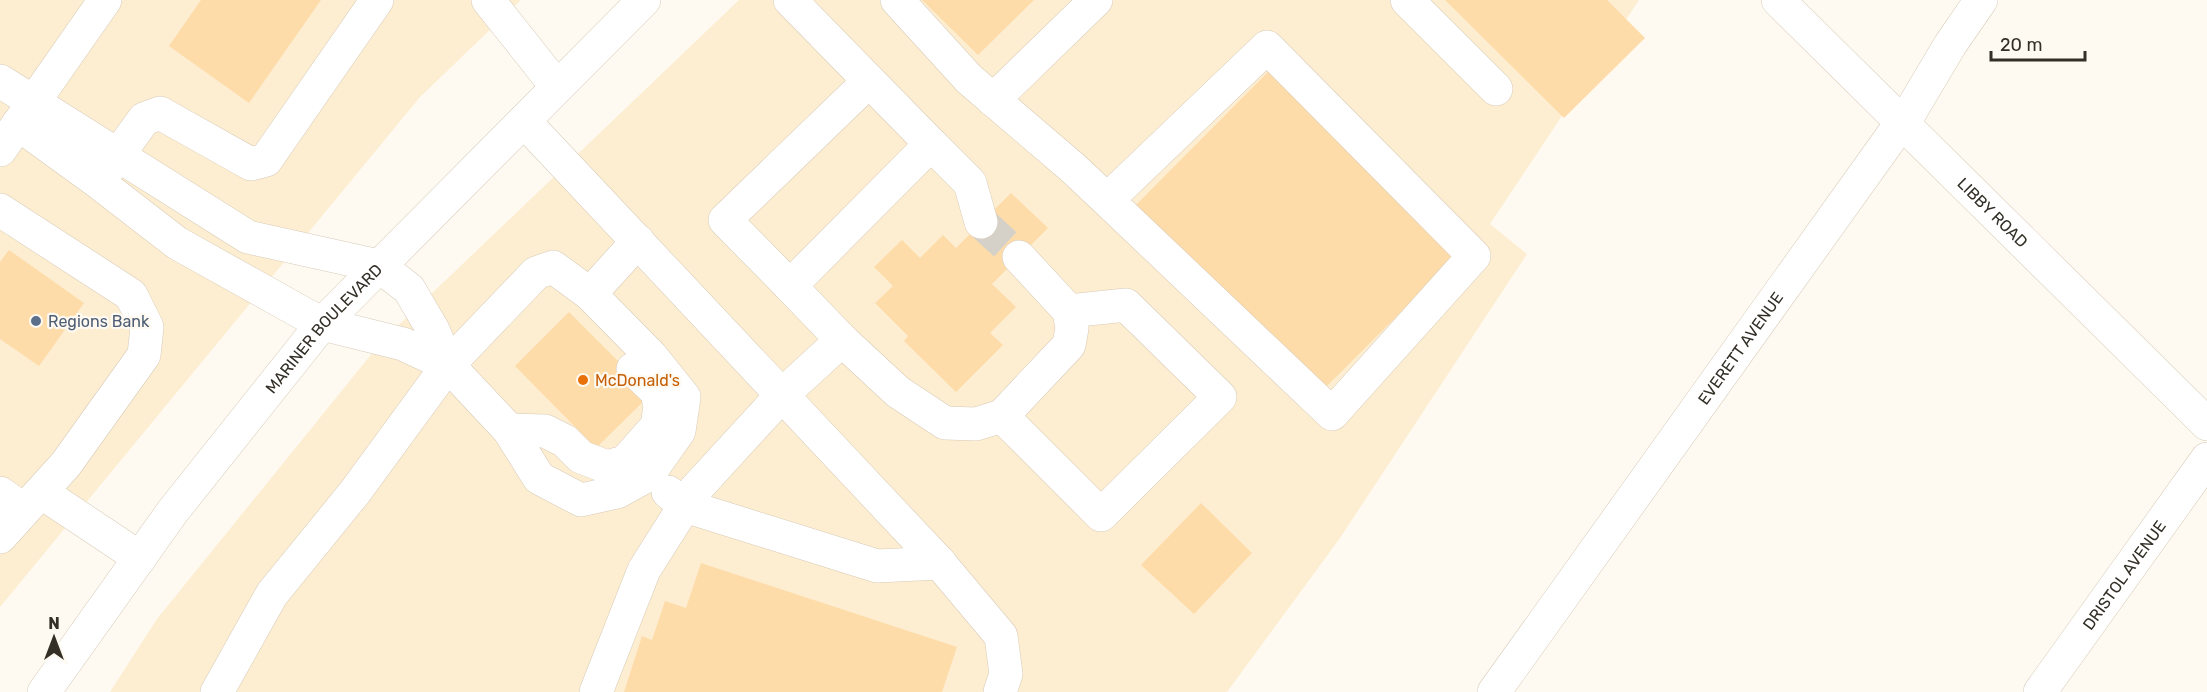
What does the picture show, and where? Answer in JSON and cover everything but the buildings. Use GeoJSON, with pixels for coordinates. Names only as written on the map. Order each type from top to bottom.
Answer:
{"type":"FeatureCollection","features":[{"type":"Feature","properties":{"kind":"street"},"geometry":{"type":"LineString","coordinates":[[17,125],[105,0]]}},
{"type":"Feature","properties":{"kind":"street"},"geometry":{"type":"LineString","coordinates":[[98,182],[144,119],[160,113],[251,164],[266,160],[377,0]]}},
{"type":"Feature","properties":{"kind":"street"},"geometry":{"type":"LineString","coordinates":[[488,0],[557,87]]}},
{"type":"Feature","properties":{"kind":"street","name":"MARINER BOULEVARD"},"geometry":{"type":"LineString","coordinates":[[44,692],[173,511],[322,324],[644,0]]}},
{"type":"Feature","properties":{"kind":"street"},"geometry":{"type":"LineString","coordinates":[[790,0],[970,183],[981,222]]}},
{"type":"Feature","properties":{"kind":"street"},"geometry":{"type":"LineString","coordinates":[[897,0],[969,79],[1073,168],[1332,414],[1474,256],[1267,47],[1107,200]]}},
{"type":"Feature","properties":{"kind":"street"},"geometry":{"type":"LineString","coordinates":[[993,100],[1096,0]]}},
{"type":"Feature","properties":{"kind":"street"},"geometry":{"type":"LineString","coordinates":[[1407,0],[1496,89]]}},
{"type":"Feature","properties":{"kind":"street","name":"LIBBY ROAD"},"geometry":{"type":"LineString","coordinates":[[1778,0],[2207,424]]}},
{"type":"Feature","properties":{"kind":"street","name":"EVERETT AVENUE"},"geometry":{"type":"LineString","coordinates":[[1494,692],[1906,119],[1950,45],[1981,0]]}},
{"type":"Feature","properties":{"kind":"street"},"geometry":{"type":"LineString","coordinates":[[0,81],[17,125],[98,182],[177,243],[322,324],[403,344],[448,365]]}},
{"type":"Feature","properties":{"kind":"street"},"geometry":{"type":"LineString","coordinates":[[869,81],[725,220],[842,340],[898,392],[945,423],[976,424],[1002,416],[1069,345],[1072,328],[1069,311],[1019,257]]}},
{"type":"Feature","properties":{"kind":"street"},"geometry":{"type":"LineString","coordinates":[[524,121],[940,563],[1001,636],[1006,674],[1000,692]]}},
{"type":"Feature","properties":{"kind":"street"},"geometry":{"type":"LineString","coordinates":[[17,125],[118,155],[248,237],[379,266],[409,289],[433,330],[448,365],[509,430],[539,478],[581,500],[617,492],[648,475],[679,431],[684,397],[652,357],[590,294],[553,267],[536,273],[448,365],[355,492],[272,594],[217,692]]}},
{"type":"Feature","properties":{"kind":"street"},"geometry":{"type":"LineString","coordinates":[[790,286],[931,144]]}},
{"type":"Feature","properties":{"kind":"street"},"geometry":{"type":"LineString","coordinates":[[0,210],[131,295],[147,327],[144,355],[66,464],[22,498],[0,537]]}},
{"type":"Feature","properties":{"kind":"street"},"geometry":{"type":"LineString","coordinates":[[590,294],[638,241]]}},
{"type":"Feature","properties":{"kind":"street"},"geometry":{"type":"LineString","coordinates":[[509,430],[545,431],[565,441],[581,457],[607,467],[625,462],[657,426],[660,407],[657,392],[536,273]]}},
{"type":"Feature","properties":{"kind":"street"},"geometry":{"type":"LineString","coordinates":[[1002,416],[1101,515],[1220,397],[1126,304],[1069,311]]}},
{"type":"Feature","properties":{"kind":"street"},"geometry":{"type":"LineString","coordinates":[[596,692],[644,570],[694,491],[782,395],[842,340]]}},
{"type":"Feature","properties":{"kind":"street","name":"DRISTOL AVENUE"},"geometry":{"type":"LineString","coordinates":[[2040,692],[2207,459]]}},
{"type":"Feature","properties":{"kind":"street"},"geometry":{"type":"LineString","coordinates":[[648,475],[685,506],[878,566],[940,563]]}},
{"type":"Feature","properties":{"kind":"street"},"geometry":{"type":"LineString","coordinates":[[22,498],[140,558]]}},
{"type":"Feature","properties":{"kind":"shaded area"},"geometry":{"type":"Polygon","coordinates":[[[0,0],[521,0],[420,97],[0,607],[0,0]]]}},
{"type":"Feature","properties":{"kind":"shaded area"},"geometry":{"type":"Polygon","coordinates":[[[739,0],[1639,0],[1490,224],[1527,254],[1340,538],[1227,692],[110,692],[157,619],[382,341],[739,0]]]}},
{"type":"Feature","properties":{"kind":"tunnel"},"geometry":{"type":"LineString","coordinates":[[981,222],[1019,257]]}},
{"type":"Feature","properties":{"kind":"place","name":"Regions Bank"},"geometry":{"type":"Point","coordinates":[36,321]}},
{"type":"Feature","properties":{"kind":"place","name":"McDonald's"},"geometry":{"type":"Point","coordinates":[583,380]}}]}
